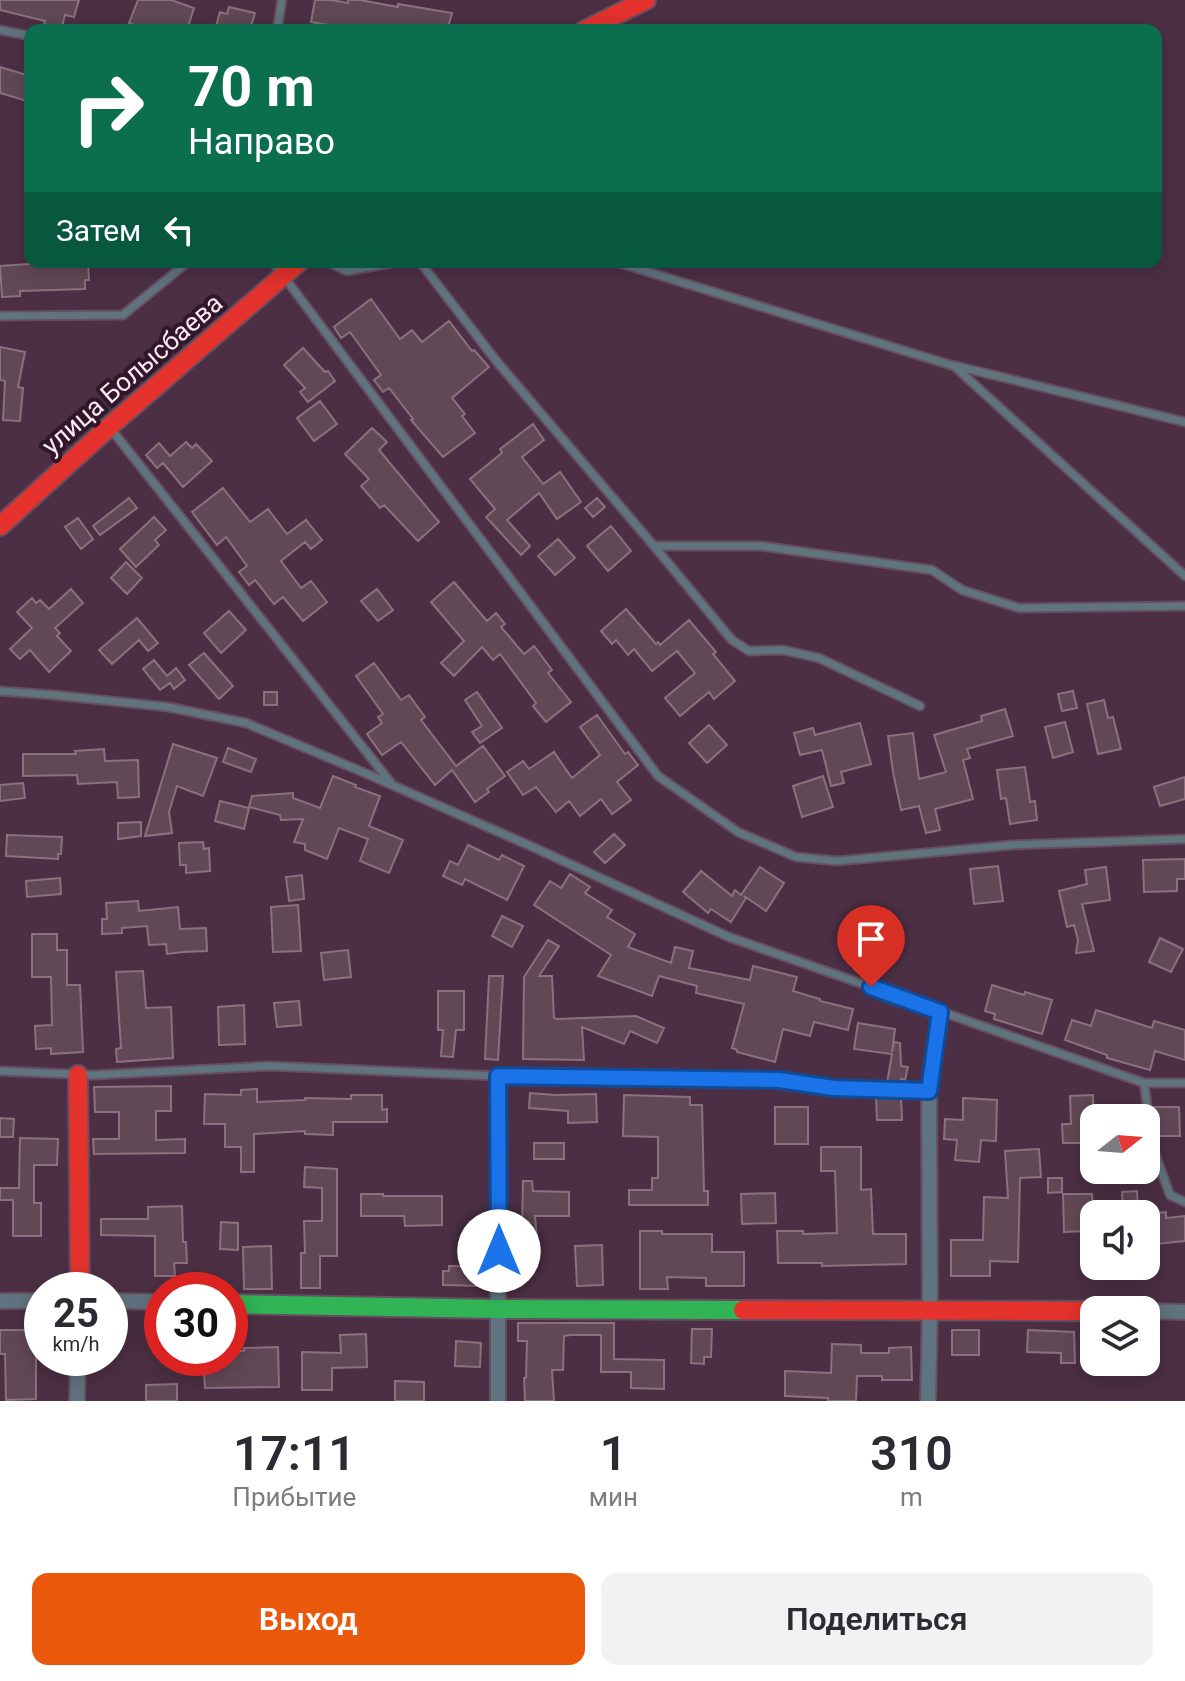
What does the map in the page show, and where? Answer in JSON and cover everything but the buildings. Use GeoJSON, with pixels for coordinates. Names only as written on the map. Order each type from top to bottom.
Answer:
{"type":"FeatureCollection","features":[{"type":"Feature","properties":{"kind":"street"},"geometry":{"type":"LineString","coordinates":[[597,24],[646,0]]}},
{"type":"Feature","properties":{"kind":"street","name":"улица Болысбаева"},"geometry":{"type":"LineString","coordinates":[[0,526],[279,269]]}},
{"type":"Feature","properties":{"kind":"street"},"geometry":{"type":"LineString","coordinates":[[928,1401],[929,1091],[940,1012]]}},
{"type":"Feature","properties":{"kind":"street"},"geometry":{"type":"LineString","coordinates":[[78,1075],[80,1272]]}},
{"type":"Feature","properties":{"kind":"street"},"geometry":{"type":"LineString","coordinates":[[498,1076],[498,1401]]}},
{"type":"Feature","properties":{"kind":"street"},"geometry":{"type":"LineString","coordinates":[[0,1301],[24,1301]]}},
{"type":"Feature","properties":{"kind":"street"},"geometry":{"type":"LineString","coordinates":[[248,1304],[499,1309],[1080,1311]]}},
{"type":"Feature","properties":{"kind":"street"},"geometry":{"type":"LineString","coordinates":[[1160,1311],[1185,1312]]}},
{"type":"Feature","properties":{"kind":"street"},"geometry":{"type":"LineString","coordinates":[[77,1401],[78,1376]]}},
{"type":"Feature","properties":{"kind":"lane"},"geometry":{"type":"LineString","coordinates":[[278,24],[282,0]]}},
{"type":"Feature","properties":{"kind":"lane"},"geometry":{"type":"LineString","coordinates":[[0,30],[24,35]]}},
{"type":"Feature","properties":{"kind":"lane"},"geometry":{"type":"LineString","coordinates":[[0,316],[123,315],[181,268]]}},
{"type":"Feature","properties":{"kind":"lane"},"geometry":{"type":"LineString","coordinates":[[341,268],[347,271],[364,268]]}},
{"type":"Feature","properties":{"kind":"lane"},"geometry":{"type":"LineString","coordinates":[[425,268],[498,363],[732,640],[749,651],[783,650],[819,658],[920,706]]}},
{"type":"Feature","properties":{"kind":"lane"},"geometry":{"type":"LineString","coordinates":[[636,268],[954,366],[1185,422]]}},
{"type":"Feature","properties":{"kind":"lane"},"geometry":{"type":"LineString","coordinates":[[279,269],[658,776],[738,832],[796,857],[837,861],[1012,845],[1185,839]]}},
{"type":"Feature","properties":{"kind":"lane"},"geometry":{"type":"LineString","coordinates":[[954,366],[1185,576]]}},
{"type":"Feature","properties":{"kind":"lane"},"geometry":{"type":"LineString","coordinates":[[109,427],[392,785]]}},
{"type":"Feature","properties":{"kind":"lane"},"geometry":{"type":"LineString","coordinates":[[654,546],[761,546],[932,570],[962,590],[1019,608],[1185,606]]}},
{"type":"Feature","properties":{"kind":"lane"},"geometry":{"type":"LineString","coordinates":[[0,691],[168,707],[246,723],[535,848],[729,937],[1144,1083],[1185,1083]]}},
{"type":"Feature","properties":{"kind":"lane"},"geometry":{"type":"LineString","coordinates":[[0,1071],[78,1075],[270,1066],[498,1076],[779,1080],[834,1088],[929,1091]]}},
{"type":"Feature","properties":{"kind":"lane"},"geometry":{"type":"LineString","coordinates":[[1144,1083],[1149,1137],[1165,1184],[1170,1195],[1185,1202]]}},
{"type":"Feature","properties":{"kind":"traffic: fast"},"geometry":{"type":"LineString","coordinates":[[248,1304],[743,1310]]}},
{"type":"Feature","properties":{"kind":"traffic: jam"},"geometry":{"type":"LineString","coordinates":[[597,24],[646,0]]}},
{"type":"Feature","properties":{"kind":"traffic: jam"},"geometry":{"type":"LineString","coordinates":[[0,526],[292,268]]}},
{"type":"Feature","properties":{"kind":"traffic: jam"},"geometry":{"type":"LineString","coordinates":[[78,1075],[80,1272]]}},
{"type":"Feature","properties":{"kind":"traffic: jam"},"geometry":{"type":"LineString","coordinates":[[743,1310],[1080,1311]]}},
{"type":"Feature","properties":{"kind":"route"},"geometry":{"type":"LineString","coordinates":[[499,1251],[498,1076],[779,1080],[834,1088],[929,1091],[940,1012],[871,987]]}}]}
